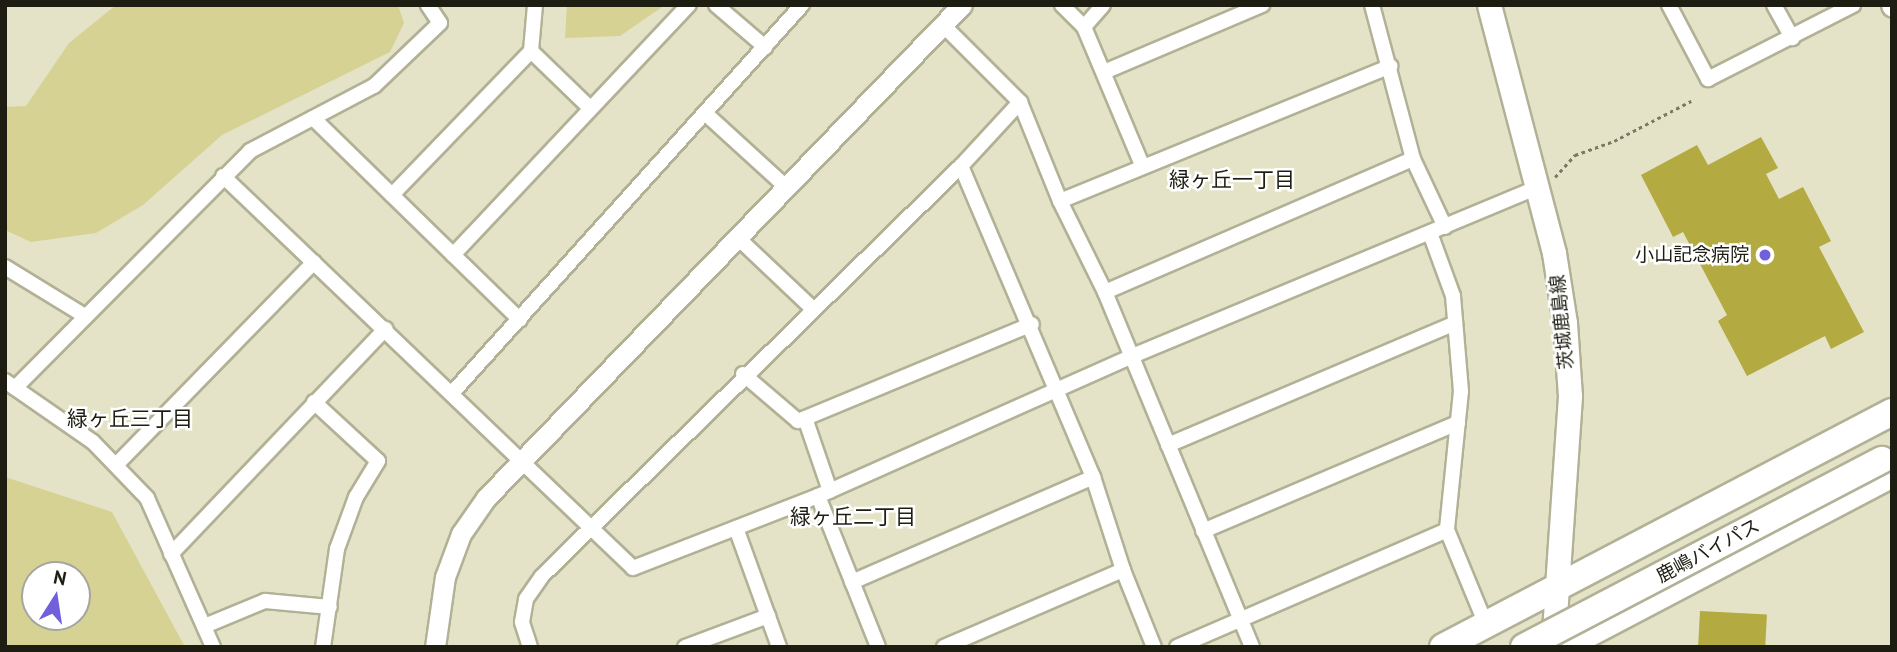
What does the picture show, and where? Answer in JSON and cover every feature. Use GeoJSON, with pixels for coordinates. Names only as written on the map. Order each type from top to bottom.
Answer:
{"type":"FeatureCollection","features":[{"type":"Feature","properties":{"kind":"highway"},"geometry":{"type":"LineString","coordinates":[[1443,647],[1487,627],[1892,412]]}},
{"type":"Feature","properties":{"kind":"highway"},"geometry":{"type":"LineString","coordinates":[[1563,647],[1888,462]]}},
{"type":"Feature","properties":{"kind":"highway","name":"鹿嶋バイパス"},"geometry":{"type":"LineString","coordinates":[[1524,647],[1888,462]]}},
{"type":"Feature","properties":{"kind":"main road","name":"茨城鹿島線"},"geometry":{"type":"LineString","coordinates":[[1489,5],[1546,182],[1570,396],[1553,647]]}},
{"type":"Feature","properties":{"kind":"street"},"geometry":{"type":"LineString","coordinates":[[213,647],[206,625],[147,498],[117,464],[10,384],[85,316],[250,151],[374,86],[440,23],[428,5]]}},
{"type":"Feature","properties":{"kind":"street"},"geometry":{"type":"LineString","coordinates":[[392,195],[531,51],[535,5]]}},
{"type":"Feature","properties":{"kind":"street"},"geometry":{"type":"LineString","coordinates":[[453,255],[689,5]]}},
{"type":"Feature","properties":{"kind":"street"},"geometry":{"type":"LineString","coordinates":[[716,5],[765,47]]}},
{"type":"Feature","properties":{"kind":"street"},"geometry":{"type":"LineString","coordinates":[[453,392],[802,5]]}},
{"type":"Feature","properties":{"kind":"street"},"geometry":{"type":"LineString","coordinates":[[436,647],[445,577],[461,534],[486,498],[962,5]]}},
{"type":"Feature","properties":{"kind":"street"},"geometry":{"type":"LineString","coordinates":[[1062,5],[1084,27],[1142,165]]}},
{"type":"Feature","properties":{"kind":"street"},"geometry":{"type":"LineString","coordinates":[[1084,27],[1103,5]]}},
{"type":"Feature","properties":{"kind":"street"},"geometry":{"type":"LineString","coordinates":[[1104,72],[1262,5]]}},
{"type":"Feature","properties":{"kind":"street"},"geometry":{"type":"LineString","coordinates":[[1372,5],[1413,159],[1445,227]]}},
{"type":"Feature","properties":{"kind":"street"},"geometry":{"type":"LineString","coordinates":[[1669,5],[1707,79],[1853,5]]}},
{"type":"Feature","properties":{"kind":"street"},"geometry":{"type":"LineString","coordinates":[[1774,5],[1792,38]]}},
{"type":"Feature","properties":{"kind":"street"},"geometry":{"type":"LineString","coordinates":[[943,25],[1020,102],[1060,201],[1105,292],[1251,647]]}},
{"type":"Feature","properties":{"kind":"street"},"geometry":{"type":"LineString","coordinates":[[531,51],[590,108]]}},
{"type":"Feature","properties":{"kind":"street"},"geometry":{"type":"LineString","coordinates":[[1060,201],[1142,165],[1390,66]]}},
{"type":"Feature","properties":{"kind":"street"},"geometry":{"type":"LineString","coordinates":[[530,647],[522,622],[526,599],[588,528],[743,374],[961,166],[1020,102]]}},
{"type":"Feature","properties":{"kind":"street"},"geometry":{"type":"LineString","coordinates":[[705,113],[786,187]]}},
{"type":"Feature","properties":{"kind":"street"},"geometry":{"type":"LineString","coordinates":[[313,118],[520,320]]}},
{"type":"Feature","properties":{"kind":"street"},"geometry":{"type":"LineString","coordinates":[[1105,292],[1413,159]]}},
{"type":"Feature","properties":{"kind":"street"},"geometry":{"type":"LineString","coordinates":[[961,166],[1031,324],[1093,477],[1123,570],[1154,647]]}},
{"type":"Feature","properties":{"kind":"street"},"geometry":{"type":"LineString","coordinates":[[223,176],[453,392],[588,528],[633,568],[824,494],[1130,357],[1445,227],[1546,182]]}},
{"type":"Feature","properties":{"kind":"street"},"geometry":{"type":"LineString","coordinates":[[1430,233],[1454,296],[1461,391],[1447,530],[1487,627]]}},
{"type":"Feature","properties":{"kind":"street"},"geometry":{"type":"LineString","coordinates":[[738,237],[812,308]]}},
{"type":"Feature","properties":{"kind":"street"},"geometry":{"type":"LineString","coordinates":[[117,464],[314,262]]}},
{"type":"Feature","properties":{"kind":"street"},"geometry":{"type":"LineString","coordinates":[[5,267],[85,316]]}},
{"type":"Feature","properties":{"kind":"street"},"geometry":{"type":"LineString","coordinates":[[1168,445],[1455,323]]}},
{"type":"Feature","properties":{"kind":"street"},"geometry":{"type":"LineString","coordinates":[[743,374],[799,421],[1031,324]]}},
{"type":"Feature","properties":{"kind":"street"},"geometry":{"type":"LineString","coordinates":[[171,554],[385,328]]}},
{"type":"Feature","properties":{"kind":"street"},"geometry":{"type":"LineString","coordinates":[[314,402],[378,461],[356,497],[337,549],[323,647]]}},
{"type":"Feature","properties":{"kind":"street"},"geometry":{"type":"LineString","coordinates":[[805,418],[824,494],[852,582],[878,647]]}},
{"type":"Feature","properties":{"kind":"street"},"geometry":{"type":"LineString","coordinates":[[1203,531],[1458,422]]}},
{"type":"Feature","properties":{"kind":"street"},"geometry":{"type":"LineString","coordinates":[[852,582],[1093,477]]}},
{"type":"Feature","properties":{"kind":"street"},"geometry":{"type":"LineString","coordinates":[[736,528],[779,647]]}},
{"type":"Feature","properties":{"kind":"street"},"geometry":{"type":"LineString","coordinates":[[1177,647],[1447,530]]}},
{"type":"Feature","properties":{"kind":"street"},"geometry":{"type":"LineString","coordinates":[[944,647],[1123,570]]}},
{"type":"Feature","properties":{"kind":"street"},"geometry":{"type":"LineString","coordinates":[[206,625],[265,601],[330,607]]}},
{"type":"Feature","properties":{"kind":"street"},"geometry":{"type":"LineString","coordinates":[[685,647],[768,616]]}},
{"type":"Feature","properties":{"kind":"path"},"geometry":{"type":"LineString","coordinates":[[1546,182],[1575,155],[1691,101]]}},
{"type":"Feature","properties":{"kind":"shaded area"},"geometry":{"type":"Polygon","coordinates":[[[116,5],[398,5],[404,23],[390,52],[222,135],[143,205],[96,233],[31,242],[5,230],[5,107],[26,106],[69,43],[116,5]]]}},
{"type":"Feature","properties":{"kind":"shaded area"},"geometry":{"type":"Polygon","coordinates":[[[567,5],[665,5],[620,36],[565,38],[567,5]]]}},
{"type":"Feature","properties":{"kind":"shaded area"},"geometry":{"type":"Polygon","coordinates":[[[5,477],[112,512],[185,647],[5,647],[5,477]]]}},
{"type":"Feature","properties":{"kind":"building"},"geometry":{"type":"Polygon","coordinates":[[[1761,137],[1778,168],[1766,174],[1779,199],[1803,187],[1831,241],[1819,247],[1864,332],[1831,349],[1825,336],[1747,376],[1718,321],[1727,315],[1683,232],[1673,237],[1641,175],[1697,145],[1708,165],[1761,137]]]}},
{"type":"Feature","properties":{"kind":"building"},"geometry":{"type":"Polygon","coordinates":[[[1700,611],[1767,615],[1765,647],[1698,647],[1700,611]]]}},
{"type":"Feature","properties":{"kind":"place","name":"小山記念病院"},"geometry":{"type":"Point","coordinates":[1765,255]}},
{"type":"Feature","properties":{"kind":"district","name":"緑ヶ丘一丁目"},"geometry":{"type":"Point","coordinates":[1232,180]}},
{"type":"Feature","properties":{"kind":"district","name":"緑ヶ丘三丁目"},"geometry":{"type":"Point","coordinates":[130,419]}},
{"type":"Feature","properties":{"kind":"district","name":"緑ヶ丘二丁目"},"geometry":{"type":"Point","coordinates":[853,517]}}]}
